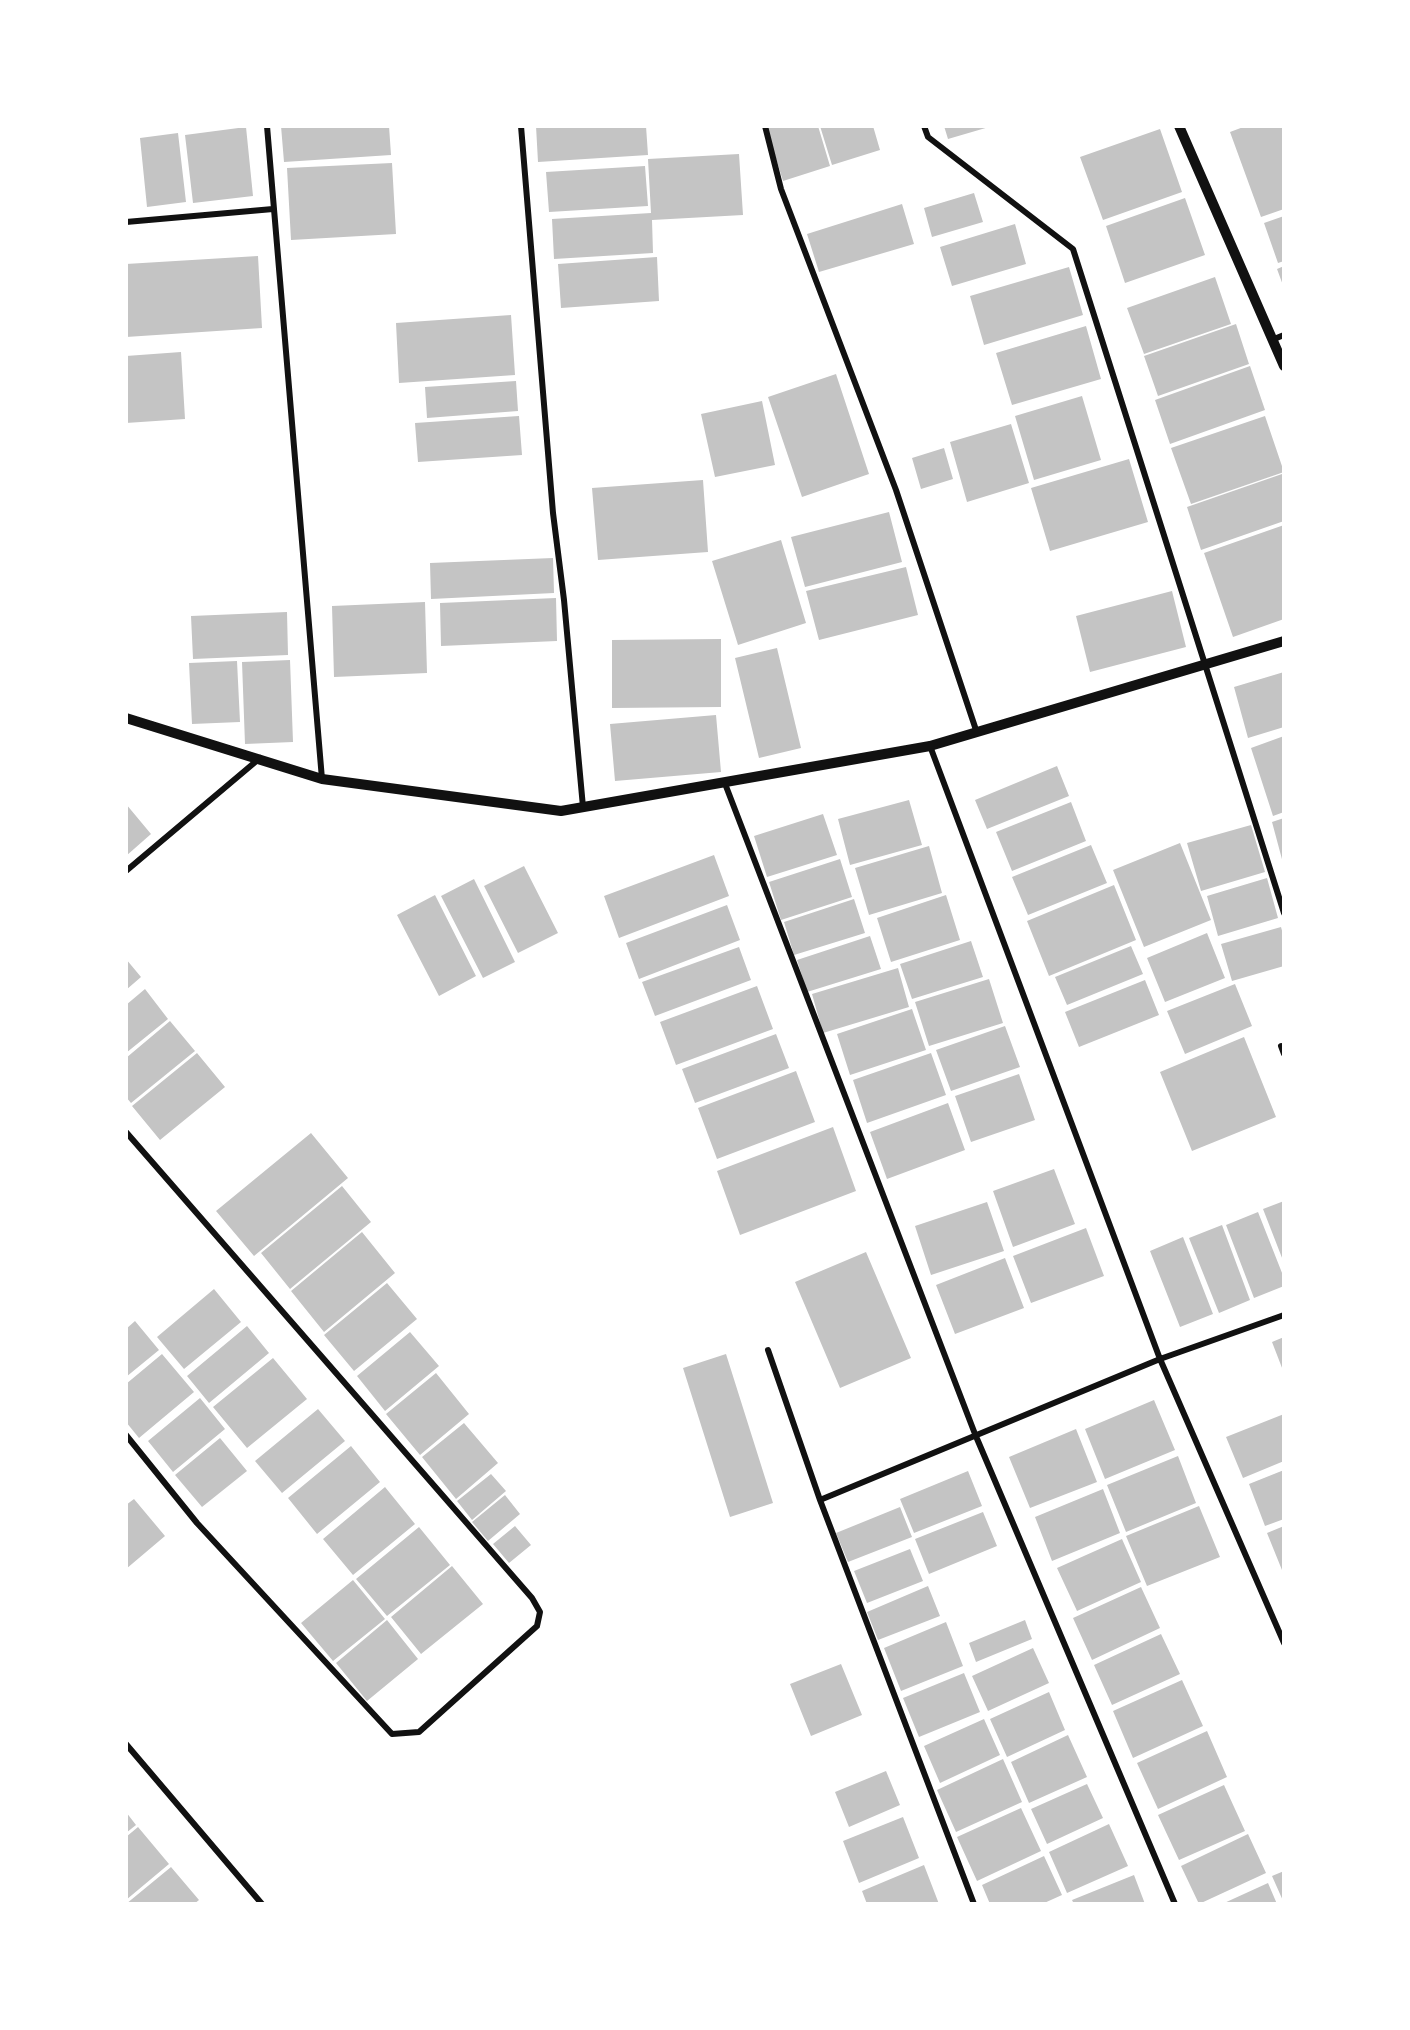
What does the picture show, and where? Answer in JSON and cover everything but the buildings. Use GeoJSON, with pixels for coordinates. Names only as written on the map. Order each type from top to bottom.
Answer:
{"type":"FeatureCollection","features":[{"type":"Feature","properties":{"kind":"street"},"geometry":{"type":"LineString","coordinates":[[267,126],[322,780]]}},
{"type":"Feature","properties":{"kind":"street"},"geometry":{"type":"LineString","coordinates":[[521,126],[553,513],[564,600],[583,807]]}},
{"type":"Feature","properties":{"kind":"street"},"geometry":{"type":"LineString","coordinates":[[765,126],[782,189],[896,490],[977,733]]}},
{"type":"Feature","properties":{"kind":"street"},"geometry":{"type":"LineString","coordinates":[[924,126],[928,136],[1073,249],[1203,665],[1284,914]]}},
{"type":"Feature","properties":{"kind":"street"},"geometry":{"type":"LineString","coordinates":[[1179,126],[1279,337],[1284,366]]}},
{"type":"Feature","properties":{"kind":"street"},"geometry":{"type":"LineString","coordinates":[[126,222],[273,209]]}},
{"type":"Feature","properties":{"kind":"street"},"geometry":{"type":"LineString","coordinates":[[126,718],[260,758],[322,780],[561,811],[930,746],[1284,641]]}},
{"type":"Feature","properties":{"kind":"street"},"geometry":{"type":"LineString","coordinates":[[930,746],[1160,1359],[1284,1643]]}},
{"type":"Feature","properties":{"kind":"street"},"geometry":{"type":"LineString","coordinates":[[126,872],[260,758]]}},
{"type":"Feature","properties":{"kind":"street"},"geometry":{"type":"LineString","coordinates":[[724,781],[975,1434],[1175,1904]]}},
{"type":"Feature","properties":{"kind":"street"},"geometry":{"type":"LineString","coordinates":[[1281,1046],[1284,1054]]}},
{"type":"Feature","properties":{"kind":"street"},"geometry":{"type":"LineString","coordinates":[[126,1132],[532,1598],[540,1612],[537,1626],[419,1732],[392,1734],[197,1523],[126,1435]]}},
{"type":"Feature","properties":{"kind":"street"},"geometry":{"type":"LineString","coordinates":[[820,1500],[1160,1359],[1284,1315]]}},
{"type":"Feature","properties":{"kind":"street"},"geometry":{"type":"LineString","coordinates":[[768,1350],[820,1500],[974,1904]]}},
{"type":"Feature","properties":{"kind":"street"},"geometry":{"type":"LineString","coordinates":[[126,1744],[262,1904]]}}]}
